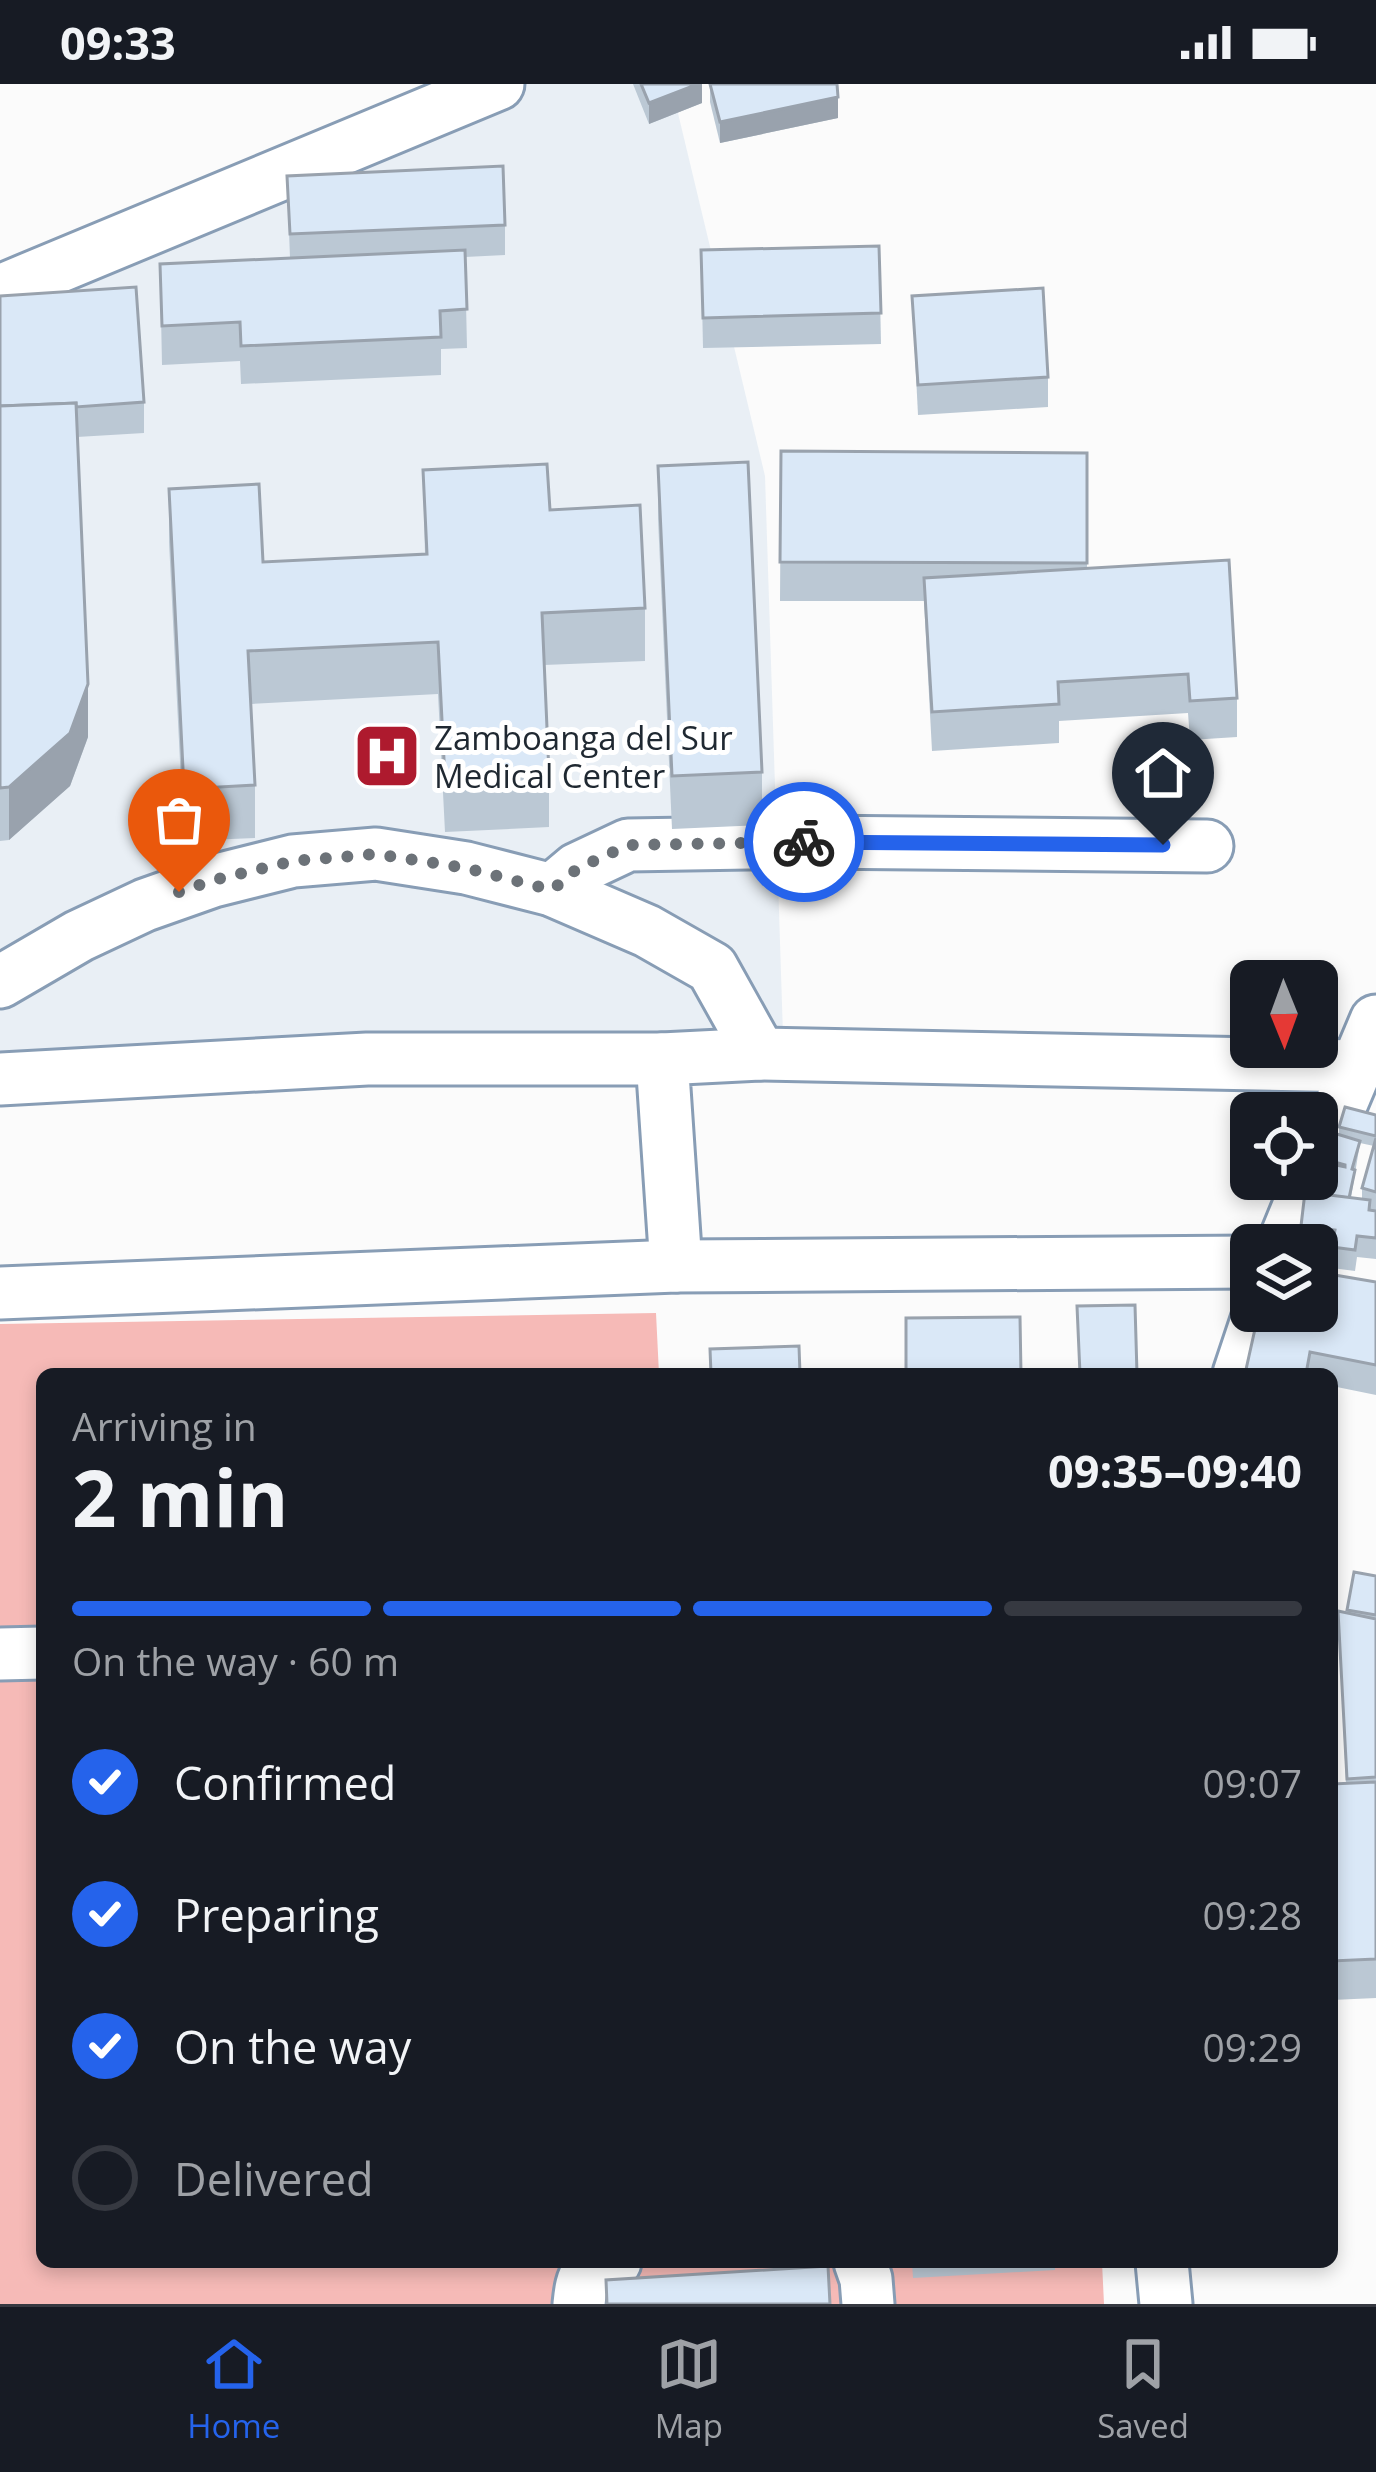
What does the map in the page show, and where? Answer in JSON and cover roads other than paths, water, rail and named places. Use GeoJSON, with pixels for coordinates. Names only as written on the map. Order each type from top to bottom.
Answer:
{"type":"FeatureCollection","features":[{"type":"Feature","properties":{"kind":"street"},"geometry":{"type":"LineString","coordinates":[[0,291],[498,84]]}},
{"type":"Feature","properties":{"kind":"street"},"geometry":{"type":"LineString","coordinates":[[552,890],[577,869],[628,845],[1207,846]]}},
{"type":"Feature","properties":{"kind":"street"},"geometry":{"type":"LineString","coordinates":[[0,982],[79,936],[214,880],[293,861],[376,854],[466,868],[552,890],[647,931],[712,968],[760,1054]]}},
{"type":"Feature","properties":{"kind":"street"},"geometry":{"type":"LineString","coordinates":[[0,1079],[367,1059],[662,1059],[760,1054],[1361,1080],[1338,1122]]}},
{"type":"Feature","properties":{"kind":"street"},"geometry":{"type":"LineString","coordinates":[[662,1059],[676,1266]]}},
{"type":"Feature","properties":{"kind":"street"},"geometry":{"type":"LineString","coordinates":[[0,1293],[676,1266],[1230,1262]]}},
{"type":"Feature","properties":{"kind":"street"},"geometry":{"type":"LineString","coordinates":[[1241,1368],[1253,1332]]}},
{"type":"Feature","properties":{"kind":"street"},"geometry":{"type":"LineString","coordinates":[[0,1654],[36,1653]]}},
{"type":"Feature","properties":{"kind":"street"},"geometry":{"type":"LineString","coordinates":[[579,2304],[581,2279],[592,2268]]}},
{"type":"Feature","properties":{"kind":"street"},"geometry":{"type":"LineString","coordinates":[[862,2268],[868,2304]]}},
{"type":"Feature","properties":{"kind":"street"},"geometry":{"type":"LineString","coordinates":[[1163,2268],[1166,2304]]}},
{"type":"Feature","properties":{"kind":"place","name":"Zamboanga del Sur Medical Center"},"geometry":{"type":"Point","coordinates":[387,756]}}]}
